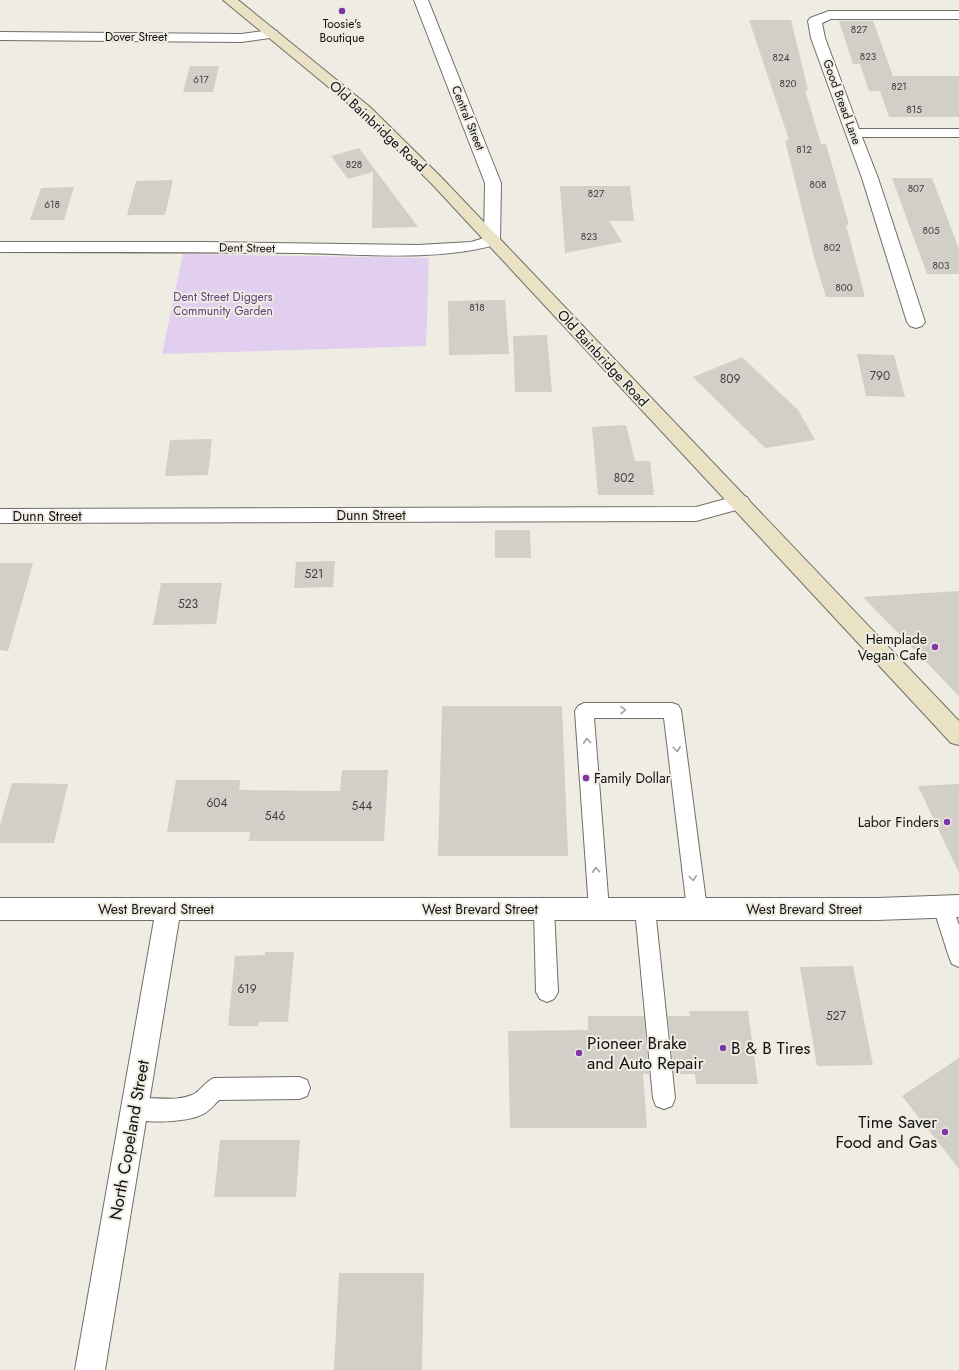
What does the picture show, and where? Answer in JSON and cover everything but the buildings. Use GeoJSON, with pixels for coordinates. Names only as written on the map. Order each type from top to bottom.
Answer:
{"type":"FeatureCollection","features":[{"type":"Feature","properties":{"kind":"main road","name":"Old Bainbridge Road"},"geometry":{"type":"LineString","coordinates":[[230,0],[365,110],[436,180],[959,736]]}},
{"type":"Feature","properties":{"kind":"street","name":"Central Street"},"geometry":{"type":"LineString","coordinates":[[421,0],[493,183],[492,241]]}},
{"type":"Feature","properties":{"kind":"street","name":"Good Bread Lane"},"geometry":{"type":"LineString","coordinates":[[916,322],[870,178],[818,38],[815,21],[829,15],[959,16]]}},
{"type":"Feature","properties":{"kind":"street","name":"Dover Street"},"geometry":{"type":"LineString","coordinates":[[0,36],[241,38],[272,34]]}},
{"type":"Feature","properties":{"kind":"street"},"geometry":{"type":"LineString","coordinates":[[854,134],[959,133]]}},
{"type":"Feature","properties":{"kind":"street","name":"Dent Street"},"geometry":{"type":"LineString","coordinates":[[0,246],[204,246],[418,250],[472,247],[492,241]]}},
{"type":"Feature","properties":{"kind":"street","name":"Dunn Street"},"geometry":{"type":"LineString","coordinates":[[0,516],[696,514],[740,502]]}},
{"type":"Feature","properties":{"kind":"street","name":"West Brevard Street"},"geometry":{"type":"LineString","coordinates":[[0,909],[877,909],[951,906]]}},
{"type":"Feature","properties":{"kind":"street","name":"North Copeland Street"},"geometry":{"type":"LineString","coordinates":[[90,1370],[168,909]]}},
{"type":"Feature","properties":{"kind":"lane"},"geometry":{"type":"LineString","coordinates":[[599,909],[584,711],[664,710],[672,710],[697,909]]}},
{"type":"Feature","properties":{"kind":"lane"},"geometry":{"type":"LineString","coordinates":[[951,906],[959,957]]}},
{"type":"Feature","properties":{"kind":"lane"},"geometry":{"type":"LineString","coordinates":[[544,909],[547,992]]}},
{"type":"Feature","properties":{"kind":"lane"},"geometry":{"type":"LineString","coordinates":[[645,909],[664,1098]]}},
{"type":"Feature","properties":{"kind":"lane"},"geometry":{"type":"LineString","coordinates":[[134,1109],[169,1110],[198,1104],[214,1089],[298,1088]]}},
{"type":"Feature","properties":{"kind":"green space","name":"Dent Street Diggers Community Garden"},"geometry":{"type":"Polygon","coordinates":[[[183,254],[429,258],[426,346],[162,354],[183,254]]]}},
{"type":"Feature","properties":{"kind":"place","name":"Toosie's Boutique"},"geometry":{"type":"Point","coordinates":[342,11]}},
{"type":"Feature","properties":{"kind":"place","name":"Hemplade Vegan Cafe"},"geometry":{"type":"Point","coordinates":[935,647]}},
{"type":"Feature","properties":{"kind":"place","name":"Family Dollar"},"geometry":{"type":"Point","coordinates":[586,778]}},
{"type":"Feature","properties":{"kind":"place","name":"Labor Finders"},"geometry":{"type":"Point","coordinates":[947,822]}},
{"type":"Feature","properties":{"kind":"place","name":"B & B Tires"},"geometry":{"type":"Point","coordinates":[723,1048]}},
{"type":"Feature","properties":{"kind":"place","name":"Pioneer Brake and Auto Repair"},"geometry":{"type":"Point","coordinates":[579,1053]}},
{"type":"Feature","properties":{"kind":"place","name":"Time Saver Food and Gas"},"geometry":{"type":"Point","coordinates":[945,1132]}}]}
